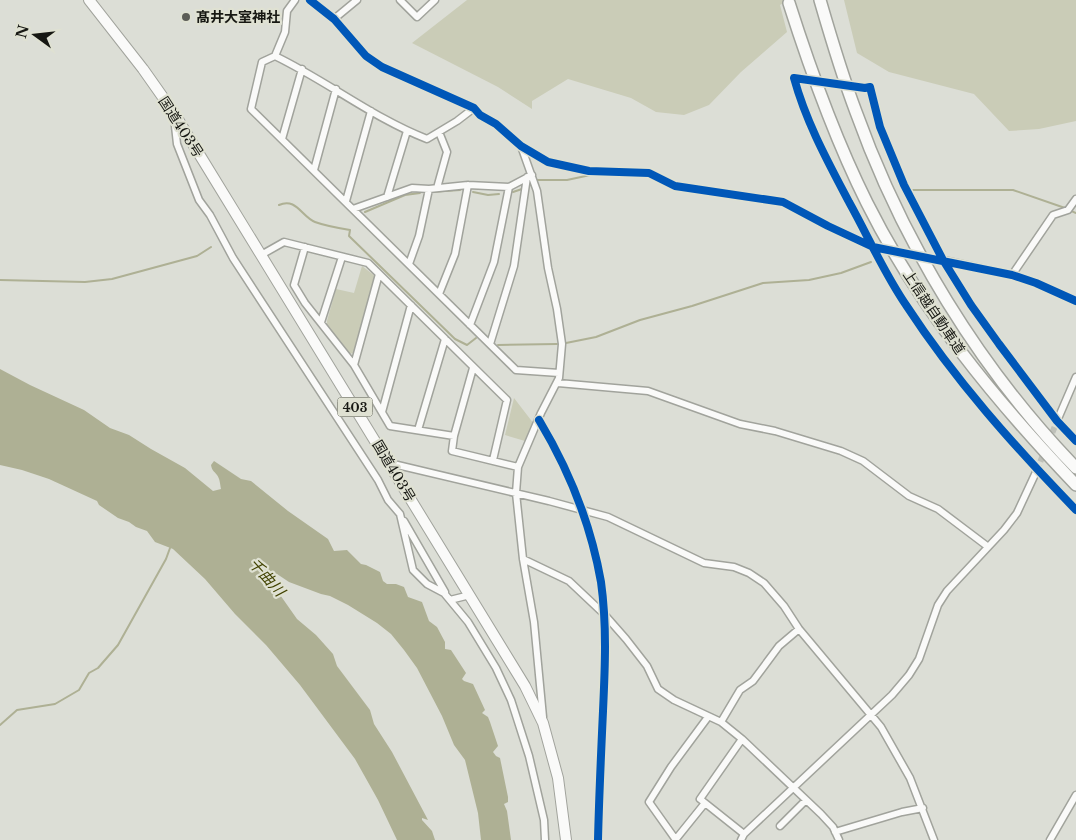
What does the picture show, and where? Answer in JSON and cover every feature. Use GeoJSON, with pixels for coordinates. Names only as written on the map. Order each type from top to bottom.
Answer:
{"type":"FeatureCollection","features":[{"type":"Feature","properties":{"kind":"highway","name":"国道403号"},"geometry":{"type":"LineString","coordinates":[[89,0],[143,69],[174,114],[525,686],[543,723],[558,778],[566,840]]}},
{"type":"Feature","properties":{"kind":"highway","name":"上信越自動車道"},"geometry":{"type":"LineString","coordinates":[[820,0],[856,113],[883,178],[914,243],[948,301],[986,358],[1026,411],[1076,468]]}},
{"type":"Feature","properties":{"kind":"highway","name":"上信越自動車道"},"geometry":{"type":"LineString","coordinates":[[789,3],[811,70],[838,140],[868,205],[902,264],[940,322],[981,378],[1031,437],[1076,485]]}},
{"type":"Feature","properties":{"kind":"street"},"geometry":{"type":"LineString","coordinates":[[294,0],[287,11],[285,32],[274,56],[262,62],[251,109],[516,370],[559,373]]}},
{"type":"Feature","properties":{"kind":"street"},"geometry":{"type":"LineString","coordinates":[[310,0],[334,20],[366,56],[382,67],[474,108],[521,146],[548,162],[589,171],[649,173],[675,186],[783,202],[873,247]]}},
{"type":"Feature","properties":{"kind":"street"},"geometry":{"type":"LineString","coordinates":[[334,20],[357,0]]}},
{"type":"Feature","properties":{"kind":"street"},"geometry":{"type":"LineString","coordinates":[[400,0],[417,17],[435,0]]}},
{"type":"Feature","properties":{"kind":"street"},"geometry":{"type":"LineString","coordinates":[[274,56],[336,89],[407,131],[427,139],[474,108]]}},
{"type":"Feature","properties":{"kind":"street"},"geometry":{"type":"LineString","coordinates":[[282,139],[302,70]]}},
{"type":"Feature","properties":{"kind":"street"},"geometry":{"type":"LineString","coordinates":[[794,78],[800,102],[813,132],[905,305],[965,386],[1038,470],[1076,510]]}},
{"type":"Feature","properties":{"kind":"street"},"geometry":{"type":"LineString","coordinates":[[864,88],[870,87],[880,127],[904,185],[943,260],[971,305],[1057,421],[1076,441]]}},
{"type":"Feature","properties":{"kind":"street"},"geometry":{"type":"LineString","coordinates":[[314,170],[336,89]]}},
{"type":"Feature","properties":{"kind":"street"},"geometry":{"type":"LineString","coordinates":[[346,201],[371,111]]}},
{"type":"Feature","properties":{"kind":"street"},"geometry":{"type":"LineString","coordinates":[[174,114],[177,144],[199,200],[210,215],[233,258],[378,480],[388,500],[400,514],[449,599]]}},
{"type":"Feature","properties":{"kind":"street"},"geometry":{"type":"LineString","coordinates":[[388,197],[407,131]]}},
{"type":"Feature","properties":{"kind":"street"},"geometry":{"type":"LineString","coordinates":[[437,188],[447,152],[440,132]]}},
{"type":"Feature","properties":{"kind":"street"},"geometry":{"type":"LineString","coordinates":[[521,146],[529,176],[537,191],[548,268],[562,344],[558,383],[541,414],[518,467],[516,493],[523,559],[534,622],[543,723]]}},
{"type":"Feature","properties":{"kind":"street"},"geometry":{"type":"LineString","coordinates":[[353,209],[412,188],[428,189],[468,185],[509,187],[529,176]]}},
{"type":"Feature","properties":{"kind":"street"},"geometry":{"type":"LineString","coordinates":[[490,344],[514,266],[529,176]]}},
{"type":"Feature","properties":{"kind":"street"},"geometry":{"type":"LineString","coordinates":[[439,294],[455,254],[468,185]]}},
{"type":"Feature","properties":{"kind":"street"},"geometry":{"type":"LineString","coordinates":[[470,325],[494,262],[509,187]]}},
{"type":"Feature","properties":{"kind":"street"},"geometry":{"type":"LineString","coordinates":[[409,264],[419,236],[428,189]]}},
{"type":"Feature","properties":{"kind":"street"},"geometry":{"type":"LineString","coordinates":[[1012,275],[1053,215],[1068,210],[1076,199]]}},
{"type":"Feature","properties":{"kind":"street"},"geometry":{"type":"LineString","coordinates":[[261,255],[284,242],[368,264],[508,400],[493,460]]}},
{"type":"Feature","properties":{"kind":"street"},"geometry":{"type":"LineString","coordinates":[[305,247],[294,285],[305,303],[354,365],[390,426],[454,436]]}},
{"type":"Feature","properties":{"kind":"street"},"geometry":{"type":"LineString","coordinates":[[321,322],[342,257]]}},
{"type":"Feature","properties":{"kind":"street"},"geometry":{"type":"LineString","coordinates":[[943,260],[1012,275],[1036,283],[1076,301]]}},
{"type":"Feature","properties":{"kind":"street"},"geometry":{"type":"LineString","coordinates":[[354,365],[379,274]]}},
{"type":"Feature","properties":{"kind":"street"},"geometry":{"type":"LineString","coordinates":[[382,412],[411,305]]}},
{"type":"Feature","properties":{"kind":"street"},"geometry":{"type":"LineString","coordinates":[[418,430],[445,339]]}},
{"type":"Feature","properties":{"kind":"street"},"geometry":{"type":"LineString","coordinates":[[473,368],[454,436],[452,451],[518,467]]}},
{"type":"Feature","properties":{"kind":"street"},"geometry":{"type":"LineString","coordinates":[[1057,421],[1076,376]]}},
{"type":"Feature","properties":{"kind":"street"},"geometry":{"type":"LineString","coordinates":[[558,383],[648,391],[740,424],[775,431],[841,451],[871,466],[910,496],[938,509],[987,546]]}},
{"type":"Feature","properties":{"kind":"street"},"geometry":{"type":"LineString","coordinates":[[388,463],[608,517],[704,563],[734,567],[764,582],[784,606],[798,629],[881,727],[907,771],[934,840]]}},
{"type":"Feature","properties":{"kind":"street"},"geometry":{"type":"LineString","coordinates":[[742,739],[700,799],[743,837],[793,787],[892,696],[909,675],[919,659],[938,605],[947,590],[1004,530],[1017,513],[1038,470]]}},
{"type":"Feature","properties":{"kind":"street"},"geometry":{"type":"LineString","coordinates":[[400,514],[413,570],[427,584],[444,593],[468,622],[496,668],[511,700],[529,756],[544,820],[545,840]]}},
{"type":"Feature","properties":{"kind":"street"},"geometry":{"type":"LineString","coordinates":[[523,559],[569,581],[604,614],[626,639],[647,666],[658,689],[674,700],[721,722],[742,739],[833,827],[839,840]]}},
{"type":"Feature","properties":{"kind":"street"},"geometry":{"type":"LineString","coordinates":[[449,599],[470,595]]}},
{"type":"Feature","properties":{"kind":"street"},"geometry":{"type":"LineString","coordinates":[[721,722],[740,690],[753,681],[779,646],[798,629]]}},
{"type":"Feature","properties":{"kind":"street"},"geometry":{"type":"LineString","coordinates":[[705,803],[676,839],[649,802],[671,767],[708,717]]}},
{"type":"Feature","properties":{"kind":"street"},"geometry":{"type":"LineString","coordinates":[[1050,840],[1076,795]]}},
{"type":"Feature","properties":{"kind":"street"},"geometry":{"type":"LineString","coordinates":[[780,826],[806,800]]}},
{"type":"Feature","properties":{"kind":"street"},"geometry":{"type":"LineString","coordinates":[[835,832],[902,812],[923,808]]}},
{"type":"Feature","properties":{"kind":"shaded area"},"geometry":{"type":"Polygon","coordinates":[[[467,0],[788,0],[780,5],[787,32],[741,72],[709,105],[684,115],[656,112],[631,98],[568,79],[532,101],[532,109],[498,87],[412,43],[467,0]]]}},
{"type":"Feature","properties":{"kind":"shaded area"},"geometry":{"type":"Polygon","coordinates":[[[844,0],[1076,0],[1076,121],[1039,129],[1009,131],[974,94],[889,72],[857,53],[844,0]]]}},
{"type":"Feature","properties":{"kind":"shaded area"},"geometry":{"type":"Polygon","coordinates":[[[362,266],[375,276],[354,353],[348,354],[327,326],[327,321],[336,289],[354,293],[362,266]]]}},
{"type":"Feature","properties":{"kind":"shaded area"},"geometry":{"type":"Polygon","coordinates":[[[514,398],[534,424],[525,441],[505,435],[514,398]]]}},
{"type":"Feature","properties":{"kind":"water","name":"千曲川"},"geometry":{"type":"Polygon","coordinates":[[[0,369],[84,410],[110,428],[129,435],[185,468],[213,491],[221,489],[219,478],[211,467],[214,461],[241,479],[251,481],[288,511],[328,539],[334,551],[347,550],[361,564],[380,572],[383,581],[387,584],[396,584],[404,587],[408,597],[422,602],[429,621],[437,627],[445,642],[445,649],[451,650],[466,673],[462,679],[473,684],[485,710],[482,713],[488,717],[490,722],[498,746],[493,752],[500,758],[508,797],[508,802],[504,804],[507,811],[511,840],[481,840],[478,813],[465,760],[454,745],[442,716],[417,668],[391,634],[377,623],[330,596],[289,582],[277,574],[268,576],[297,619],[316,635],[333,654],[337,666],[370,710],[374,724],[392,752],[428,820],[422,818],[422,820],[432,831],[435,840],[397,840],[378,800],[355,759],[300,685],[205,579],[173,549],[155,542],[147,531],[118,518],[99,505],[97,501],[49,479],[0,465],[0,369]]]}},
{"type":"Feature","properties":{"kind":"waterway"},"geometry":{"type":"LineString","coordinates":[[537,180],[567,180],[595,174]]}},
{"type":"Feature","properties":{"kind":"waterway"},"geometry":{"type":"LineString","coordinates":[[513,192],[522,189]]}},
{"type":"Feature","properties":{"kind":"waterway"},"geometry":{"type":"LineString","coordinates":[[431,192],[460,190]]}},
{"type":"Feature","properties":{"kind":"waterway"},"geometry":{"type":"LineString","coordinates":[[913,190],[1013,190],[1065,208]]}},
{"type":"Feature","properties":{"kind":"waterway"},"geometry":{"type":"LineString","coordinates":[[473,192],[488,195],[499,194]]}},
{"type":"Feature","properties":{"kind":"waterway"},"geometry":{"type":"LineString","coordinates":[[365,212],[405,195],[420,193]]}},
{"type":"Feature","properties":{"kind":"waterway"},"geometry":{"type":"LineString","coordinates":[[279,205],[290,204],[310,220],[350,230],[349,236],[455,339],[467,345],[476,338]]}},
{"type":"Feature","properties":{"kind":"waterway"},"geometry":{"type":"LineString","coordinates":[[1069,210],[1076,213]]}},
{"type":"Feature","properties":{"kind":"waterway"},"geometry":{"type":"LineString","coordinates":[[0,280],[85,282],[112,279],[197,256],[211,247]]}},
{"type":"Feature","properties":{"kind":"waterway"},"geometry":{"type":"LineString","coordinates":[[566,343],[596,337],[640,320],[692,306],[763,283],[809,280],[841,273],[871,262]]}},
{"type":"Feature","properties":{"kind":"waterway"},"geometry":{"type":"LineString","coordinates":[[498,345],[557,344]]}},
{"type":"Feature","properties":{"kind":"waterway"},"geometry":{"type":"LineString","coordinates":[[0,725],[17,710],[55,704],[79,690],[89,673],[98,668],[118,645],[166,559],[170,548]]}},
{"type":"Feature","properties":{"kind":"tunnel"},"geometry":{"type":"LineString","coordinates":[[794,78],[865,88]]}},
{"type":"Feature","properties":{"kind":"tunnel"},"geometry":{"type":"LineString","coordinates":[[873,247],[943,260]]}},
{"type":"Feature","properties":{"kind":"tunnel"},"geometry":{"type":"LineString","coordinates":[[1049,441],[1057,421]]}},
{"type":"Feature","properties":{"kind":"tunnel"},"geometry":{"type":"LineString","coordinates":[[1037,470],[1045,450]]}},
{"type":"Feature","properties":{"kind":"cycle path"},"geometry":{"type":"LineString","coordinates":[[310,0],[334,19],[366,56],[382,67],[474,108],[480,115],[496,124],[521,146],[548,162],[589,171],[649,173],[675,186],[783,202],[873,247],[1012,275],[1036,283],[1076,301]]}},
{"type":"Feature","properties":{"kind":"cycle path"},"geometry":{"type":"LineString","coordinates":[[1076,441],[1057,421],[999,344],[971,305],[943,260],[904,185],[880,127],[870,87],[865,88],[794,78],[818,142],[898,293],[925,333],[986,412],[1076,510]]}},
{"type":"Feature","properties":{"kind":"cycle path"},"geometry":{"type":"LineString","coordinates":[[539,420],[560,458],[578,498],[597,561],[601,582],[605,630],[605,663],[598,840]]}},
{"type":"Feature","properties":{"kind":"place","name":"髙井大室神社"},"geometry":{"type":"Point","coordinates":[186,17]}}]}
